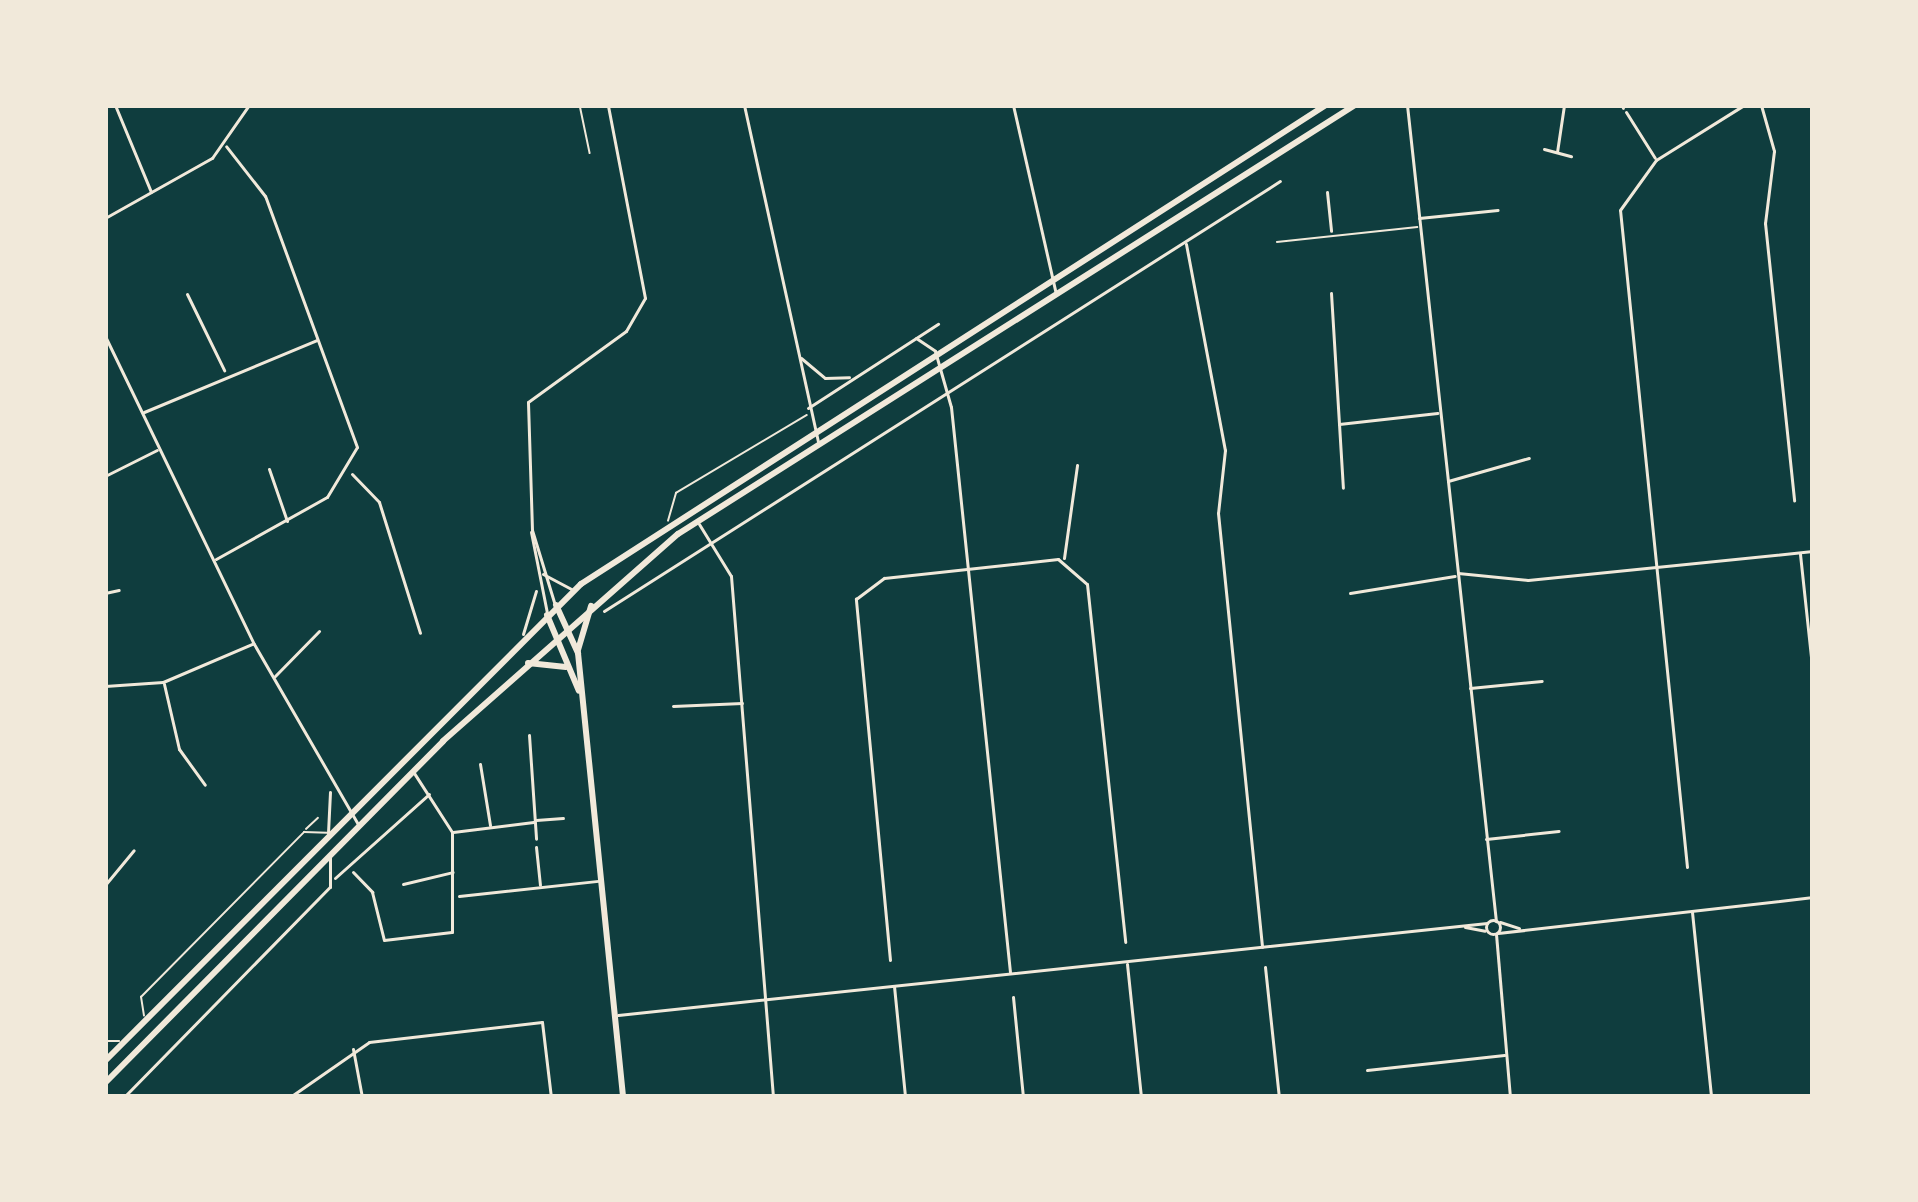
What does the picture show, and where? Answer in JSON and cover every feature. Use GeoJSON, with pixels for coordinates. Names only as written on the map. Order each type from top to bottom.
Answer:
{"type":"FeatureCollection","features":[{"type":"Feature","properties":{"kind":"main road"},"geometry":{"type":"LineString","coordinates":[[105,1060],[524,634],[574,590],[668,520],[1326,105]]}},
{"type":"Feature","properties":{"kind":"main road"},"geometry":{"type":"LineString","coordinates":[[105,1083],[358,824],[592,602],[697,520],[1355,105]]}},
{"type":"Feature","properties":{"kind":"main road"},"geometry":{"type":"LineString","coordinates":[[1262,145],[1270,157]]}},
{"type":"Feature","properties":{"kind":"main road"},"geometry":{"type":"LineString","coordinates":[[592,602],[578,653],[580,694],[623,1097]]}},
{"type":"Feature","properties":{"kind":"main road"},"geometry":{"type":"LineString","coordinates":[[556,605],[578,653]]}},
{"type":"Feature","properties":{"kind":"main road"},"geometry":{"type":"LineString","coordinates":[[547,613],[580,694]]}},
{"type":"Feature","properties":{"kind":"main road"},"geometry":{"type":"LineString","coordinates":[[526,663],[569,669]]}},
{"type":"Feature","properties":{"kind":"street"},"geometry":{"type":"LineString","coordinates":[[115,105],[151,193]]}},
{"type":"Feature","properties":{"kind":"street"},"geometry":{"type":"LineString","coordinates":[[105,218],[226,146],[249,105]]}},
{"type":"Feature","properties":{"kind":"street"},"geometry":{"type":"LineString","coordinates":[[524,634],[536,589],[532,392],[626,331],[645,298],[608,105]]}},
{"type":"Feature","properties":{"kind":"street"},"geometry":{"type":"LineString","coordinates":[[745,105],[800,357],[807,412],[818,443]]}},
{"type":"Feature","properties":{"kind":"street"},"geometry":{"type":"LineString","coordinates":[[1013,105],[1048,280],[1057,294]]}},
{"type":"Feature","properties":{"kind":"street"},"geometry":{"type":"LineString","coordinates":[[1407,105],[1492,922],[1497,933],[1510,1097]]}},
{"type":"Feature","properties":{"kind":"street"},"geometry":{"type":"LineString","coordinates":[[1557,152],[1564,105]]}},
{"type":"Feature","properties":{"kind":"street"},"geometry":{"type":"LineString","coordinates":[[1687,867],[1619,221],[1656,160],[1744,105]]}},
{"type":"Feature","properties":{"kind":"street"},"geometry":{"type":"LineString","coordinates":[[1761,105],[1774,151],[1765,218],[1795,500]]}},
{"type":"Feature","properties":{"kind":"street"},"geometry":{"type":"LineString","coordinates":[[1624,108],[1656,160]]}},
{"type":"Feature","properties":{"kind":"street"},"geometry":{"type":"LineString","coordinates":[[216,559],[287,522],[350,473],[357,439],[261,188],[226,146]]}},
{"type":"Feature","properties":{"kind":"street"},"geometry":{"type":"LineString","coordinates":[[1544,149],[1571,156]]}},
{"type":"Feature","properties":{"kind":"street"},"geometry":{"type":"LineString","coordinates":[[604,611],[1280,181]]}},
{"type":"Feature","properties":{"kind":"street"},"geometry":{"type":"LineString","coordinates":[[1328,192],[1331,231]]}},
{"type":"Feature","properties":{"kind":"street"},"geometry":{"type":"LineString","coordinates":[[1419,218],[1498,210]]}},
{"type":"Feature","properties":{"kind":"street"},"geometry":{"type":"LineString","coordinates":[[1185,242],[1225,450],[1217,513],[1262,947]]}},
{"type":"Feature","properties":{"kind":"street"},"geometry":{"type":"LineString","coordinates":[[1330,293],[1341,343],[1336,424],[1343,488]]}},
{"type":"Feature","properties":{"kind":"street"},"geometry":{"type":"LineString","coordinates":[[188,294],[225,372]]}},
{"type":"Feature","properties":{"kind":"street"},"geometry":{"type":"LineString","coordinates":[[807,412],[938,324]]}},
{"type":"Feature","properties":{"kind":"street"},"geometry":{"type":"LineString","coordinates":[[105,336],[254,644],[330,790],[358,824]]}},
{"type":"Feature","properties":{"kind":"street"},"geometry":{"type":"LineString","coordinates":[[916,338],[935,351],[947,393],[1010,974]]}},
{"type":"Feature","properties":{"kind":"street"},"geometry":{"type":"LineString","coordinates":[[143,413],[225,372],[319,339]]}},
{"type":"Feature","properties":{"kind":"street"},"geometry":{"type":"LineString","coordinates":[[800,357],[825,378],[856,376]]}},
{"type":"Feature","properties":{"kind":"street"},"geometry":{"type":"LineString","coordinates":[[1336,424],[1439,412]]}},
{"type":"Feature","properties":{"kind":"street"},"geometry":{"type":"LineString","coordinates":[[105,476],[159,449]]}},
{"type":"Feature","properties":{"kind":"street"},"geometry":{"type":"LineString","coordinates":[[1446,481],[1528,458]]}},
{"type":"Feature","properties":{"kind":"street"},"geometry":{"type":"LineString","coordinates":[[1077,465],[1064,560],[1089,591],[1125,942]]}},
{"type":"Feature","properties":{"kind":"street"},"geometry":{"type":"LineString","coordinates":[[269,469],[287,522]]}},
{"type":"Feature","properties":{"kind":"street"},"geometry":{"type":"LineString","coordinates":[[350,473],[376,497],[420,632]]}},
{"type":"Feature","properties":{"kind":"street"},"geometry":{"type":"LineString","coordinates":[[697,520],[731,576],[773,1097]]}},
{"type":"Feature","properties":{"kind":"street"},"geometry":{"type":"LineString","coordinates":[[532,530],[556,605]]}},
{"type":"Feature","properties":{"kind":"street"},"geometry":{"type":"LineString","coordinates":[[1350,593],[1456,575],[1528,580],[1813,550]]}},
{"type":"Feature","properties":{"kind":"street"},"geometry":{"type":"LineString","coordinates":[[1800,552],[1813,676]]}},
{"type":"Feature","properties":{"kind":"street"},"geometry":{"type":"LineString","coordinates":[[890,960],[854,604],[884,578],[1064,560]]}},
{"type":"Feature","properties":{"kind":"street"},"geometry":{"type":"LineString","coordinates":[[542,573],[574,590]]}},
{"type":"Feature","properties":{"kind":"street"},"geometry":{"type":"LineString","coordinates":[[536,589],[547,613]]}},
{"type":"Feature","properties":{"kind":"street"},"geometry":{"type":"LineString","coordinates":[[105,593],[119,590]]}},
{"type":"Feature","properties":{"kind":"street"},"geometry":{"type":"LineString","coordinates":[[274,676],[320,631]]}},
{"type":"Feature","properties":{"kind":"street"},"geometry":{"type":"LineString","coordinates":[[105,686],[164,682],[254,644]]}},
{"type":"Feature","properties":{"kind":"street"},"geometry":{"type":"LineString","coordinates":[[1468,688],[1542,681]]}},
{"type":"Feature","properties":{"kind":"street"},"geometry":{"type":"LineString","coordinates":[[164,682],[178,748],[205,785]]}},
{"type":"Feature","properties":{"kind":"street"},"geometry":{"type":"LineString","coordinates":[[673,706],[744,703]]}},
{"type":"Feature","properties":{"kind":"street"},"geometry":{"type":"LineString","coordinates":[[530,735],[536,839]]}},
{"type":"Feature","properties":{"kind":"street"},"geometry":{"type":"LineString","coordinates":[[480,764],[490,827]]}},
{"type":"Feature","properties":{"kind":"street"},"geometry":{"type":"LineString","coordinates":[[352,872],[389,943],[450,934],[456,896],[452,832],[412,771]]}},
{"type":"Feature","properties":{"kind":"street"},"geometry":{"type":"LineString","coordinates":[[328,833],[330,790]]}},
{"type":"Feature","properties":{"kind":"street"},"geometry":{"type":"LineString","coordinates":[[124,1097],[332,878],[352,872],[430,793]]}},
{"type":"Feature","properties":{"kind":"street"},"geometry":{"type":"LineString","coordinates":[[452,832],[563,818]]}},
{"type":"Feature","properties":{"kind":"street"},"geometry":{"type":"LineString","coordinates":[[1484,839],[1559,831]]}},
{"type":"Feature","properties":{"kind":"street"},"geometry":{"type":"LineString","coordinates":[[536,847],[540,887]]}},
{"type":"Feature","properties":{"kind":"street"},"geometry":{"type":"LineString","coordinates":[[105,885],[134,850]]}},
{"type":"Feature","properties":{"kind":"street"},"geometry":{"type":"LineString","coordinates":[[330,854],[332,878]]}},
{"type":"Feature","properties":{"kind":"street"},"geometry":{"type":"LineString","coordinates":[[403,884],[454,872]]}},
{"type":"Feature","properties":{"kind":"street"},"geometry":{"type":"LineString","coordinates":[[456,896],[600,881]]}},
{"type":"Feature","properties":{"kind":"street"},"geometry":{"type":"LineString","coordinates":[[1463,926],[1497,933],[1813,897]]}},
{"type":"Feature","properties":{"kind":"street"},"geometry":{"type":"LineString","coordinates":[[1692,910],[1712,1097]]}},
{"type":"Feature","properties":{"kind":"street"},"geometry":{"type":"LineString","coordinates":[[1492,922],[1488,932],[1496,952]]}},
{"type":"Feature","properties":{"kind":"street"},"geometry":{"type":"LineString","coordinates":[[614,1016],[1492,922],[1521,928]]}},
{"type":"Feature","properties":{"kind":"street"},"geometry":{"type":"LineString","coordinates":[[1127,962],[1142,1097]]}},
{"type":"Feature","properties":{"kind":"street"},"geometry":{"type":"LineString","coordinates":[[1265,967],[1279,1097]]}},
{"type":"Feature","properties":{"kind":"street"},"geometry":{"type":"LineString","coordinates":[[894,986],[905,1097]]}},
{"type":"Feature","properties":{"kind":"street"},"geometry":{"type":"LineString","coordinates":[[1012,998],[1023,1097]]}},
{"type":"Feature","properties":{"kind":"street"},"geometry":{"type":"LineString","coordinates":[[290,1097],[353,1048],[542,1022],[551,1097]]}},
{"type":"Feature","properties":{"kind":"street"},"geometry":{"type":"LineString","coordinates":[[353,1048],[362,1097]]}},
{"type":"Feature","properties":{"kind":"street"},"geometry":{"type":"LineString","coordinates":[[1367,1070],[1506,1055]]}},
{"type":"Feature","properties":{"kind":"lane"},"geometry":{"type":"LineString","coordinates":[[580,105],[590,153]]}},
{"type":"Feature","properties":{"kind":"lane"},"geometry":{"type":"LineString","coordinates":[[1277,242],[1420,227]]}},
{"type":"Feature","properties":{"kind":"lane"},"geometry":{"type":"LineString","coordinates":[[668,520],[676,493],[807,412]]}},
{"type":"Feature","properties":{"kind":"lane"},"geometry":{"type":"LineString","coordinates":[[145,1019],[141,997],[318,818]]}},
{"type":"Feature","properties":{"kind":"lane"},"geometry":{"type":"LineString","coordinates":[[304,832],[328,833]]}},
{"type":"Feature","properties":{"kind":"lane"},"geometry":{"type":"LineString","coordinates":[[105,1041],[124,1041]]}}]}
